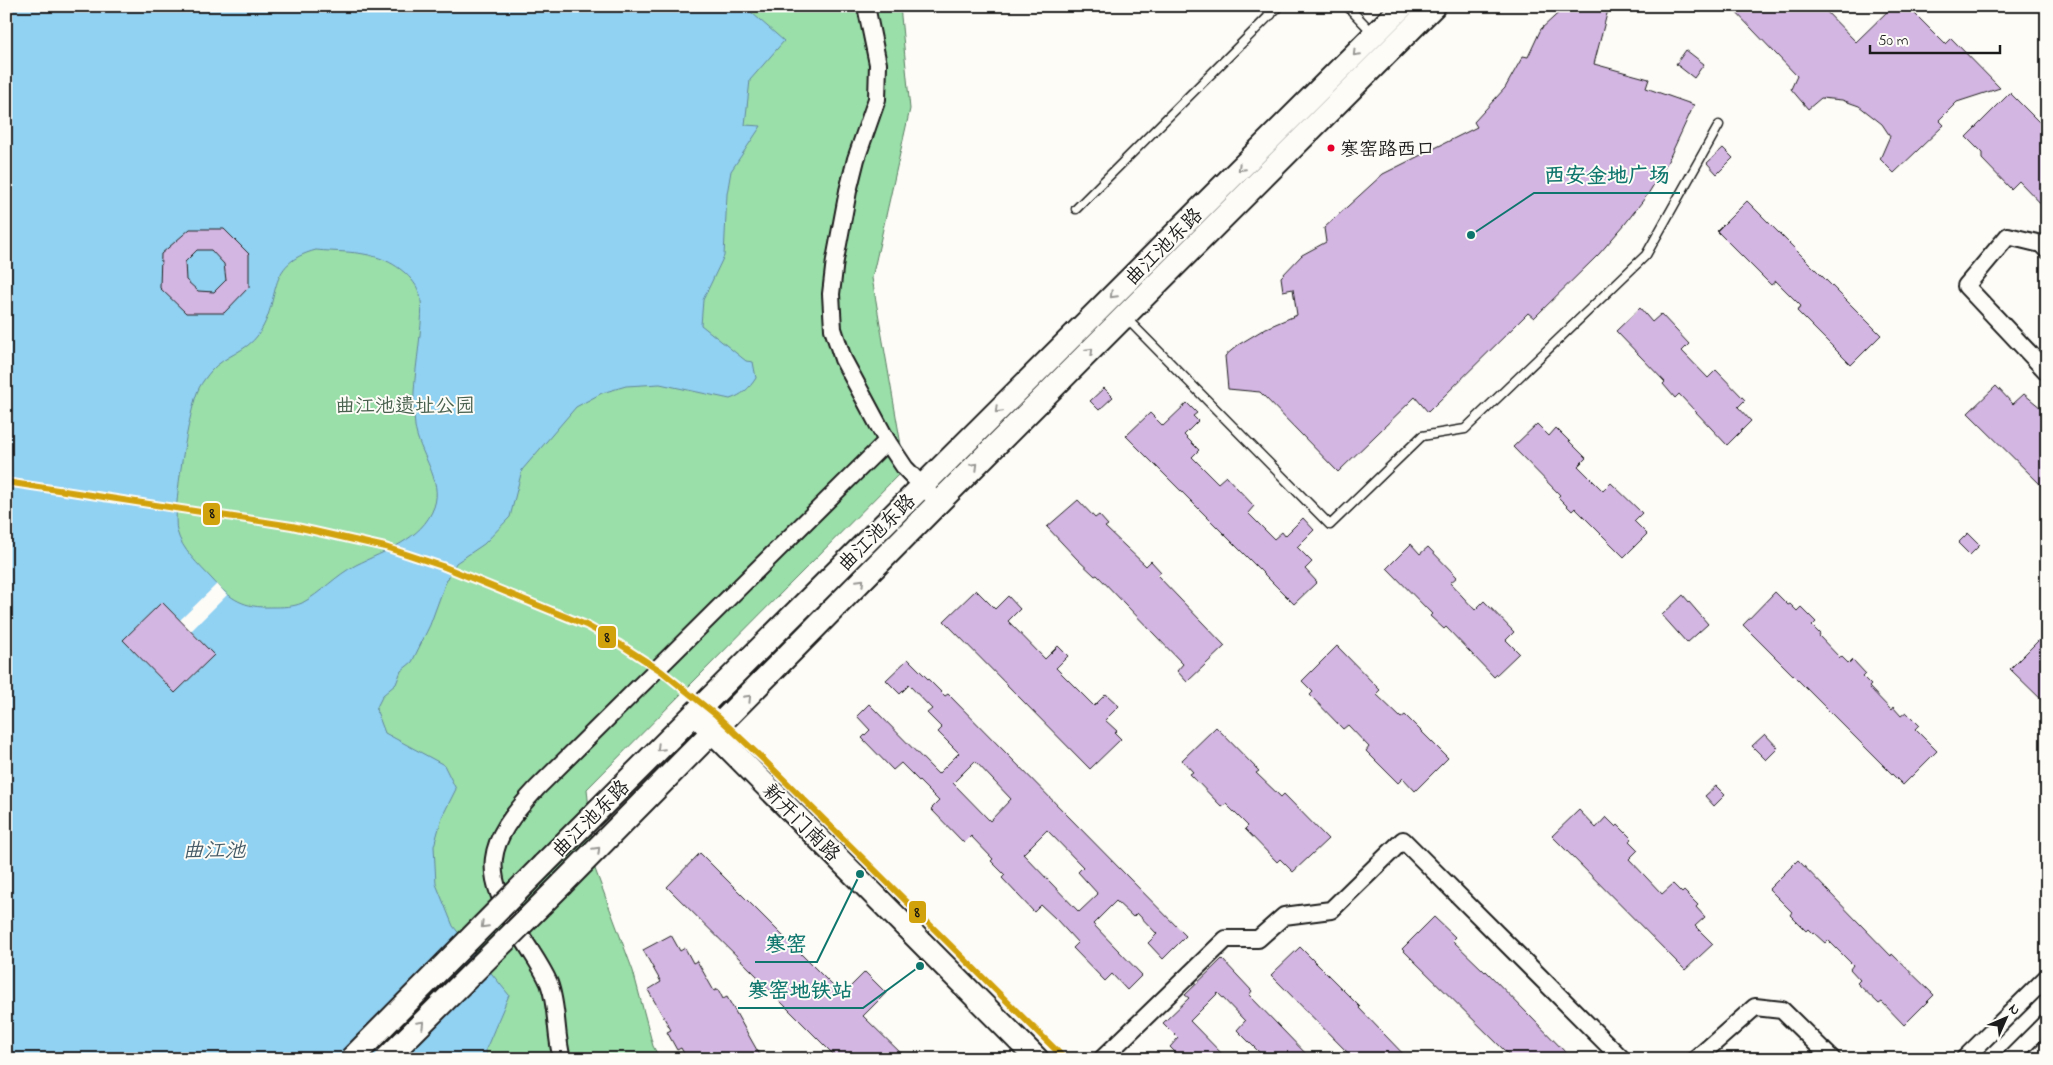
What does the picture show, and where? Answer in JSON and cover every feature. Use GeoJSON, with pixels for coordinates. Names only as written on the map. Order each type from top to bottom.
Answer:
{"type":"FeatureCollection","features":[{"type":"Feature","properties":{"kind":"main road","name":"曲江池东路"},"geometry":{"type":"LineString","coordinates":[[351,1059],[694,713],[1402,6]]}},
{"type":"Feature","properties":{"kind":"main road","name":"曲江池东路"},"geometry":{"type":"LineString","coordinates":[[386,1059],[714,733],[939,502],[1434,6]]}},
{"type":"Feature","properties":{"kind":"main road","name":"新开门南路"},"geometry":{"type":"LineString","coordinates":[[694,713],[1037,1059]]}},
{"type":"Feature","properties":{"kind":"street"},"geometry":{"type":"LineString","coordinates":[[866,6],[878,64],[877,99],[856,159],[848,192],[835,260],[831,294],[833,329],[843,358],[886,440],[905,468],[939,502]]}},
{"type":"Feature","properties":{"kind":"street"},"geometry":{"type":"LineString","coordinates":[[2047,250],[2041,244],[2008,236],[1966,286],[2047,372]]}},
{"type":"Feature","properties":{"kind":"street"},"geometry":{"type":"LineString","coordinates":[[562,1059],[549,984],[503,905],[495,883],[494,855],[501,834],[516,812],[537,788],[886,440]]}},
{"type":"Feature","properties":{"kind":"street"},"geometry":{"type":"LineString","coordinates":[[1102,1059],[1226,939],[1258,939],[1284,916],[1331,910],[1403,840],[1622,1059]]}},
{"type":"Feature","properties":{"kind":"street"},"geometry":{"type":"LineString","coordinates":[[1964,1059],[2047,977]]}},
{"type":"Feature","properties":{"kind":"street"},"geometry":{"type":"LineString","coordinates":[[1696,1059],[1755,1007],[1782,1010],[1832,1059]]}},
{"type":"Feature","properties":{"kind":"street"},"geometry":{"type":"LineString","coordinates":[[2010,1059],[2047,1022]]}},
{"type":"Feature","properties":{"kind":"lane"},"geometry":{"type":"LineString","coordinates":[[1263,6],[1271,15]]}},
{"type":"Feature","properties":{"kind":"lane"},"geometry":{"type":"LineString","coordinates":[[1076,209],[1279,6]]}},
{"type":"Feature","properties":{"kind":"lane"},"geometry":{"type":"LineString","coordinates":[[1347,6],[1374,34]]}},
{"type":"Feature","properties":{"kind":"lane"},"geometry":{"type":"LineString","coordinates":[[1125,317],[1330,526],[1422,436],[1465,429],[1646,255],[1719,125]]}},
{"type":"Feature","properties":{"kind":"green space","name":"曲江池"},"geometry":{"type":"Polygon","coordinates":[[[6,6],[900,6],[910,109],[872,278],[905,468],[587,789],[595,869],[633,971],[653,1046],[660,1059],[6,1059],[6,6]]]}},
{"type":"Feature","properties":{"kind":"water","name":"曲江池"},"geometry":{"type":"Polygon","coordinates":[[[6,6],[744,6],[784,41],[750,80],[745,125],[761,126],[731,171],[727,194],[724,256],[703,300],[701,325],[746,361],[753,362],[756,378],[745,391],[730,399],[660,384],[626,386],[602,393],[576,407],[522,470],[510,517],[484,544],[456,563],[445,584],[430,625],[412,662],[401,671],[396,684],[383,695],[376,709],[385,733],[444,765],[456,789],[442,817],[434,846],[436,884],[453,926],[509,995],[486,1049],[487,1059],[6,1059],[6,6]],[[316,250],[299,256],[288,264],[276,284],[270,308],[258,335],[248,345],[216,366],[200,386],[186,436],[177,503],[176,520],[179,538],[192,557],[225,592],[239,601],[253,606],[291,606],[309,599],[349,569],[401,543],[421,528],[434,507],[436,497],[436,487],[417,436],[414,415],[415,381],[422,315],[421,300],[417,288],[409,276],[397,266],[383,259],[362,254],[316,250]]]}},
{"type":"Feature","properties":{"kind":"pier"},"geometry":{"type":"Polygon","coordinates":[[[217,584],[227,595],[191,631],[214,655],[175,693],[123,640],[162,602],[180,620],[217,584]]]}},
{"type":"Feature","properties":{"kind":"building"},"geometry":{"type":"Polygon","coordinates":[[[1566,6],[1609,6],[1594,64],[1649,79],[1646,88],[1694,105],[1667,163],[1648,194],[1625,224],[1599,254],[1534,318],[1528,313],[1428,412],[1415,397],[1338,472],[1260,392],[1228,389],[1225,356],[1238,345],[1266,328],[1297,315],[1293,289],[1283,291],[1281,277],[1302,255],[1326,242],[1324,228],[1383,174],[1477,127],[1474,122],[1505,88],[1523,56],[1528,57],[1541,29],[1566,6]]]}},
{"type":"Feature","properties":{"kind":"building"},"geometry":{"type":"Polygon","coordinates":[[[1730,6],[1821,6],[1856,42],[1893,6],[1907,6],[1945,44],[1951,38],[2000,88],[1957,102],[1939,120],[1944,125],[1894,173],[1880,159],[1890,136],[1882,124],[1859,106],[1842,100],[1821,98],[1808,109],[1791,89],[1797,76],[1730,6]]]}},
{"type":"Feature","properties":{"kind":"building"},"geometry":{"type":"Polygon","coordinates":[[[1686,50],[1704,64],[1694,78],[1676,64],[1686,50]]]}},
{"type":"Feature","properties":{"kind":"building"},"geometry":{"type":"Polygon","coordinates":[[[2010,93],[2047,130],[2047,210],[2019,181],[2011,189],[1982,159],[1982,153],[1966,137],[2010,93]]]}},
{"type":"Feature","properties":{"kind":"building"},"geometry":{"type":"Polygon","coordinates":[[[1723,148],[1733,158],[1717,174],[1707,163],[1723,148]]]}},
{"type":"Feature","properties":{"kind":"building"},"geometry":{"type":"Polygon","coordinates":[[[1747,201],[1881,335],[1851,365],[1797,311],[1801,306],[1776,281],[1771,285],[1717,231],[1747,201]]]}},
{"type":"Feature","properties":{"kind":"building"},"geometry":{"type":"Polygon","coordinates":[[[190,229],[224,229],[249,254],[249,287],[224,313],[186,313],[160,288],[161,254],[190,229]],[[197,250],[185,262],[186,280],[198,291],[214,292],[226,280],[224,264],[211,250],[197,250]]]}},
{"type":"Feature","properties":{"kind":"building"},"geometry":{"type":"Polygon","coordinates":[[[1640,308],[1652,322],[1661,314],[1689,344],[1682,351],[1708,378],[1716,370],[1745,400],[1738,407],[1751,421],[1727,445],[1679,394],[1675,398],[1663,384],[1665,382],[1616,331],[1640,308]]]}},
{"type":"Feature","properties":{"kind":"building"},"geometry":{"type":"Polygon","coordinates":[[[1996,386],[2013,404],[2024,394],[2047,413],[2047,491],[1968,413],[1996,386]]]}},
{"type":"Feature","properties":{"kind":"building"},"geometry":{"type":"Polygon","coordinates":[[[1104,388],[1113,397],[1099,410],[1090,401],[1104,388]]]}},
{"type":"Feature","properties":{"kind":"building"},"geometry":{"type":"Polygon","coordinates":[[[1187,403],[1197,413],[1193,416],[1198,421],[1184,435],[1199,450],[1192,457],[1218,483],[1226,476],[1254,506],[1248,513],[1274,539],[1282,532],[1285,536],[1303,518],[1314,530],[1297,547],[1312,562],[1305,569],[1317,582],[1294,604],[1126,436],[1150,413],[1163,426],[1187,403]]]}},
{"type":"Feature","properties":{"kind":"building"},"geometry":{"type":"Polygon","coordinates":[[[1537,424],[1549,436],[1556,428],[1586,458],[1578,466],[1603,491],[1611,483],[1642,513],[1634,521],[1647,534],[1624,557],[1575,508],[1572,511],[1558,497],[1560,495],[1513,447],[1537,424]]]}},
{"type":"Feature","properties":{"kind":"building"},"geometry":{"type":"Polygon","coordinates":[[[1078,500],[1095,518],[1099,515],[1108,525],[1105,527],[1146,566],[1151,561],[1161,572],[1157,575],[1225,646],[1187,682],[1177,671],[1183,664],[1097,575],[1095,576],[1077,559],[1047,527],[1078,500]]]}},
{"type":"Feature","properties":{"kind":"building"},"geometry":{"type":"Polygon","coordinates":[[[1968,533],[1980,545],[1970,555],[1958,543],[1968,533]]]}},
{"type":"Feature","properties":{"kind":"building"},"geometry":{"type":"Polygon","coordinates":[[[1411,544],[1420,554],[1428,547],[1457,577],[1450,583],[1475,610],[1484,601],[1514,632],[1506,640],[1519,653],[1494,677],[1446,627],[1444,629],[1430,616],[1432,614],[1387,568],[1411,544]]]}},
{"type":"Feature","properties":{"kind":"building"},"geometry":{"type":"Polygon","coordinates":[[[976,590],[995,609],[1008,596],[1020,609],[1008,621],[1045,659],[1058,646],[1068,656],[1056,668],[1094,706],[1106,694],[1119,706],[1105,720],[1117,731],[1115,733],[1121,739],[1090,769],[944,621],[976,590]]]}},
{"type":"Feature","properties":{"kind":"building"},"geometry":{"type":"Polygon","coordinates":[[[1775,592],[1797,611],[1801,607],[1816,622],[1812,626],[1820,634],[1819,636],[1840,658],[1841,656],[1849,664],[1853,660],[1866,674],[1863,677],[1871,685],[1869,687],[1891,710],[1893,707],[1901,716],[1906,712],[1919,725],[1915,729],[1937,751],[1903,785],[1743,625],[1775,592]]]}},
{"type":"Feature","properties":{"kind":"building"},"geometry":{"type":"Polygon","coordinates":[[[1683,595],[1708,624],[1687,643],[1662,615],[1683,595]]]}},
{"type":"Feature","properties":{"kind":"building"},"geometry":{"type":"Polygon","coordinates":[[[162,602],[214,655],[175,693],[123,640],[162,602]]]}},
{"type":"Feature","properties":{"kind":"building"},"geometry":{"type":"Polygon","coordinates":[[[2039,640],[2047,648],[2047,705],[2010,669],[2039,640]]]}},
{"type":"Feature","properties":{"kind":"building"},"geometry":{"type":"Polygon","coordinates":[[[1337,646],[1380,690],[1376,694],[1401,718],[1405,715],[1448,758],[1415,791],[1403,778],[1398,783],[1366,751],[1369,747],[1348,725],[1343,729],[1310,695],[1313,692],[1302,681],[1337,646]]]}},
{"type":"Feature","properties":{"kind":"building"},"geometry":{"type":"Polygon","coordinates":[[[908,659],[945,696],[948,694],[1186,936],[1163,959],[1148,943],[1157,934],[1137,913],[1133,917],[1116,901],[1093,924],[1142,975],[1127,990],[1112,974],[1105,981],[1073,948],[1078,943],[1056,919],[1041,905],[1034,912],[1002,878],[1005,875],[971,836],[964,843],[931,809],[939,801],[901,763],[893,770],[862,738],[870,730],[857,716],[869,704],[938,774],[959,753],[938,732],[942,728],[927,713],[932,709],[909,685],[900,694],[886,680],[908,659]],[[975,761],[953,783],[990,821],[1011,799],[975,761]],[[1047,830],[1023,854],[1079,912],[1098,894],[1078,872],[1083,867],[1047,830]]]}},
{"type":"Feature","properties":{"kind":"building"},"geometry":{"type":"Polygon","coordinates":[[[1216,727],[1259,771],[1256,773],[1281,797],[1284,794],[1328,839],[1293,872],[1280,859],[1277,862],[1245,829],[1248,826],[1226,804],[1222,807],[1190,774],[1193,772],[1182,760],[1216,727]]]}},
{"type":"Feature","properties":{"kind":"building"},"geometry":{"type":"Polygon","coordinates":[[[1765,734],[1778,748],[1766,760],[1752,746],[1765,734]]]}},
{"type":"Feature","properties":{"kind":"building"},"geometry":{"type":"Polygon","coordinates":[[[1716,786],[1725,795],[1714,806],[1705,796],[1716,786]]]}},
{"type":"Feature","properties":{"kind":"building"},"geometry":{"type":"Polygon","coordinates":[[[1579,810],[1596,828],[1606,817],[1616,827],[1618,825],[1632,839],[1629,841],[1638,850],[1629,859],[1662,894],[1673,884],[1682,893],[1684,891],[1698,905],[1696,907],[1705,917],[1695,926],[1713,944],[1685,970],[1552,836],[1579,810]]]}},
{"type":"Feature","properties":{"kind":"building"},"geometry":{"type":"Polygon","coordinates":[[[700,853],[842,995],[865,972],[886,993],[863,1016],[907,1059],[838,1059],[667,887],[700,853]]]}},
{"type":"Feature","properties":{"kind":"building"},"geometry":{"type":"Polygon","coordinates":[[[1798,860],[1891,956],[1892,954],[1934,995],[1904,1025],[1882,1002],[1879,1004],[1857,983],[1860,980],[1850,969],[1853,965],[1828,940],[1825,943],[1808,929],[1806,931],[1790,915],[1792,912],[1769,889],[1798,860]]]}},
{"type":"Feature","properties":{"kind":"building"},"geometry":{"type":"Polygon","coordinates":[[[1434,917],[1455,937],[1452,940],[1486,971],[1572,1059],[1513,1059],[1402,949],[1434,917]]]}},
{"type":"Feature","properties":{"kind":"building"},"geometry":{"type":"Polygon","coordinates":[[[671,935],[680,951],[685,948],[693,963],[697,961],[714,991],[718,989],[723,999],[727,997],[762,1059],[687,1059],[681,1048],[677,1050],[667,1032],[671,1030],[648,990],[661,982],[643,950],[671,935]]]}},
{"type":"Feature","properties":{"kind":"building"},"geometry":{"type":"Polygon","coordinates":[[[1300,947],[1360,1007],[1408,1059],[1354,1059],[1271,975],[1300,947]]]}},
{"type":"Feature","properties":{"kind":"building"},"geometry":{"type":"Polygon","coordinates":[[[1222,959],[1252,991],[1249,995],[1311,1059],[1266,1059],[1237,1030],[1245,1021],[1218,993],[1190,1021],[1227,1059],[1182,1059],[1170,1047],[1178,1038],[1163,1023],[1189,998],[1185,995],[1222,959]]]}},
{"type":"Feature","properties":{"kind":"transit line","name":"8"},"geometry":{"type":"LineString","coordinates":[[6,482],[292,526],[385,547],[442,566],[586,625],[661,671],[716,715],[764,760],[1065,1059]]}},
{"type":"Feature","properties":{"kind":"place","name":"寒窑路西口"},"geometry":{"type":"Point","coordinates":[1331,148]}},
{"type":"Feature","properties":{"kind":"place","name":"西安金地广场"},"geometry":{"type":"Point","coordinates":[1471,235]}},
{"type":"Feature","properties":{"kind":"place","name":"寒窑"},"geometry":{"type":"Point","coordinates":[860,874]}},
{"type":"Feature","properties":{"kind":"place","name":"寒窑地铁站"},"geometry":{"type":"Point","coordinates":[920,966]}},
{"type":"Feature","properties":{"kind":"park label","name":"曲江池遗址公园"},"geometry":{"type":"Point","coordinates":[405,405]}}]}
